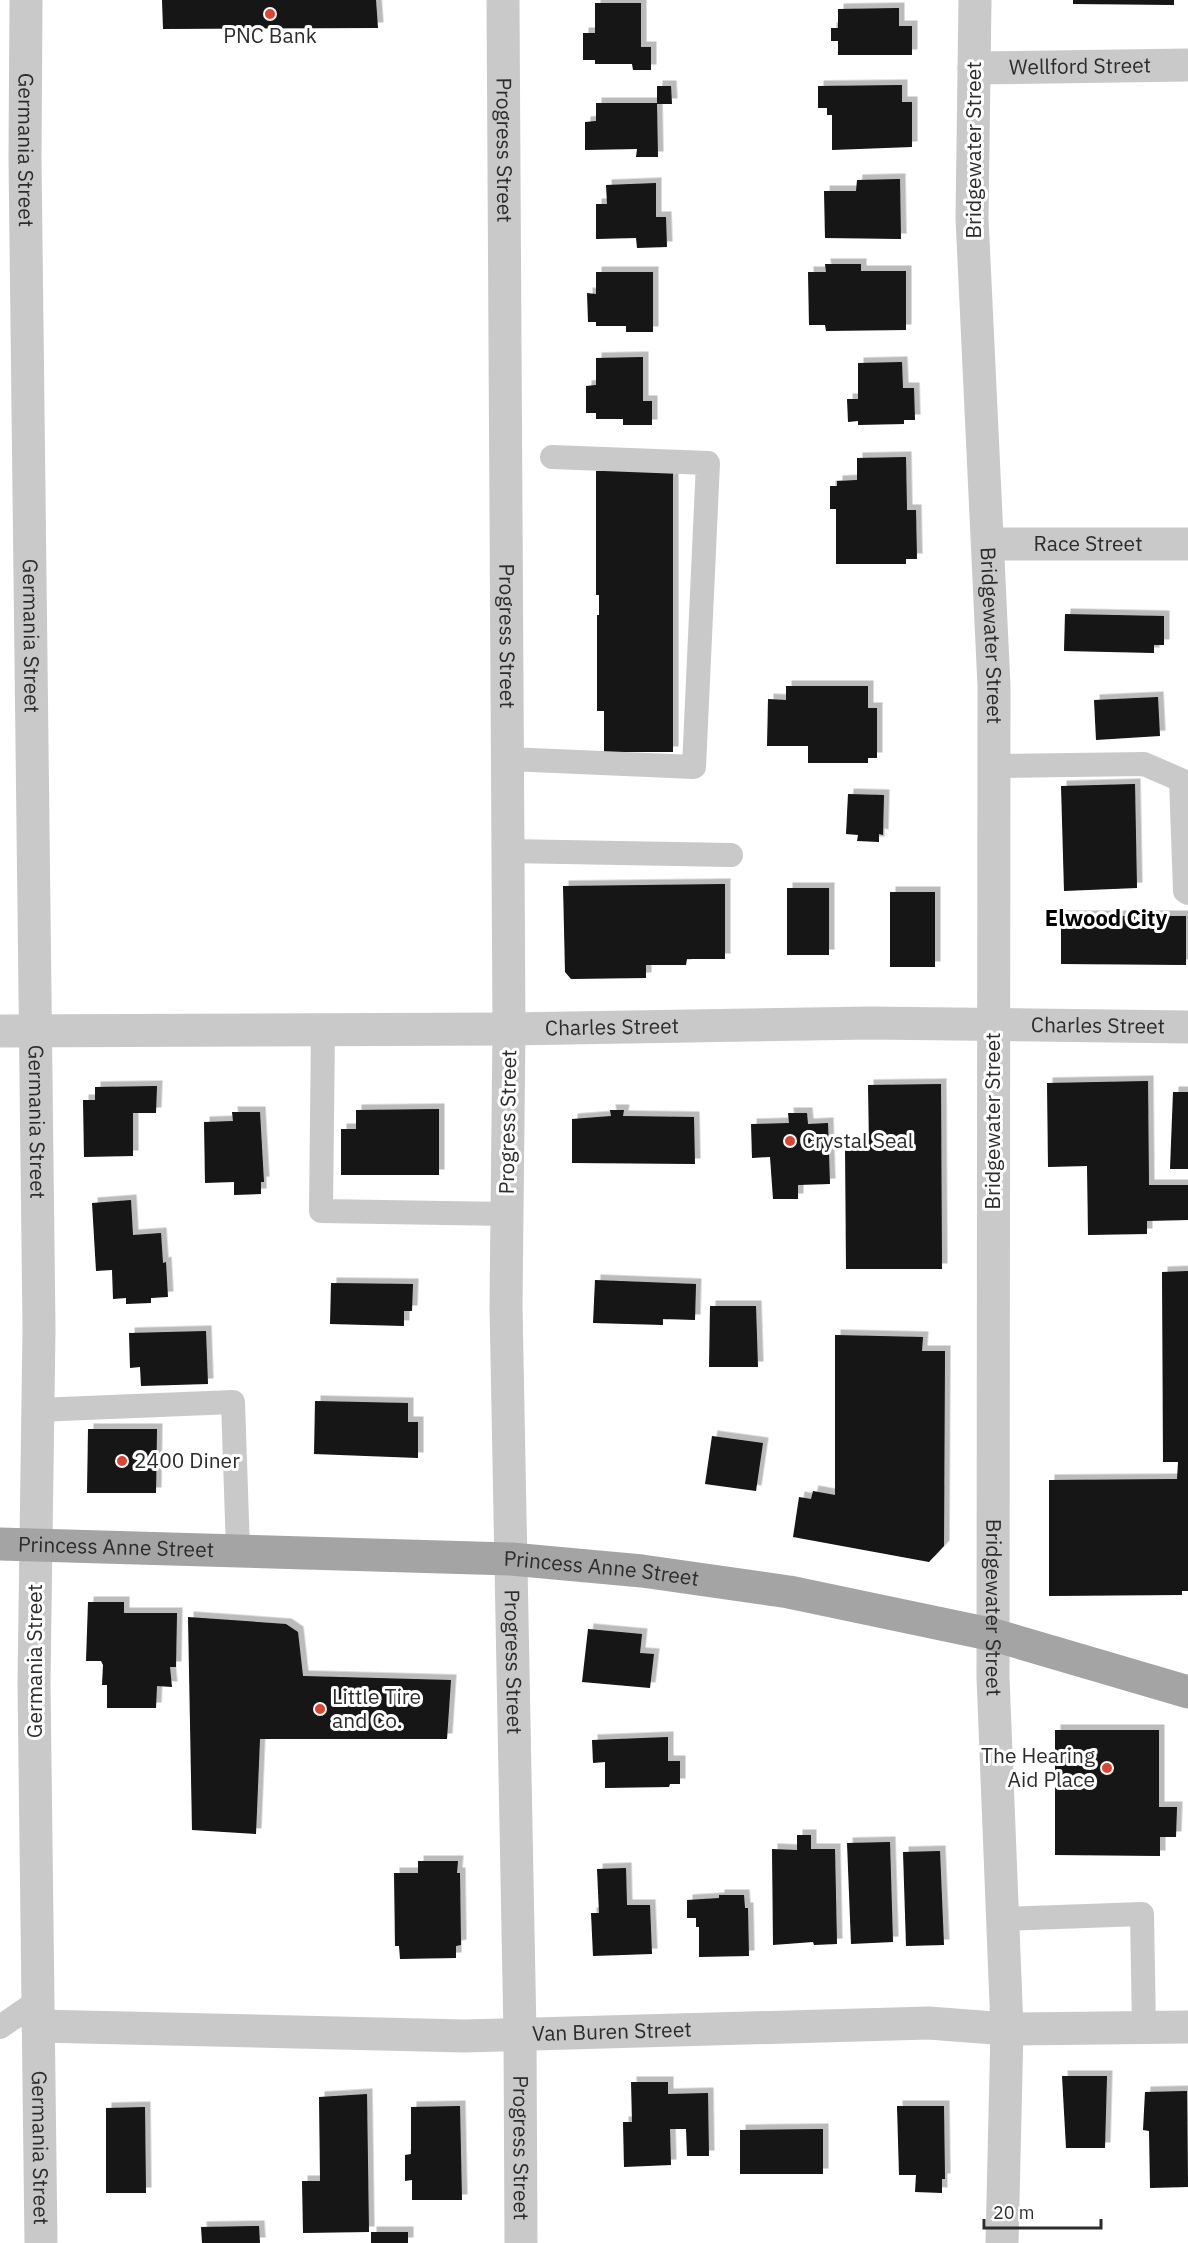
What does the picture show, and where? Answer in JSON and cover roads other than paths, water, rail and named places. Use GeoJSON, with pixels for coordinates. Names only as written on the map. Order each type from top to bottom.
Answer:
{"type":"FeatureCollection","features":[{"type":"Feature","properties":{"kind":"main road","name":"Princess Anne Street"},"geometry":{"type":"LineString","coordinates":[[0,1544],[511,1559],[642,1570],[789,1592],[994,1635],[1188,1692]]}},
{"type":"Feature","properties":{"kind":"street","name":"Germania Street"},"geometry":{"type":"LineString","coordinates":[[26,0],[25,158],[36,1031],[37,1410],[34,1682],[41,2243]]}},
{"type":"Feature","properties":{"kind":"street","name":"Progress Street"},"geometry":{"type":"LineString","coordinates":[[503,0],[509,1029],[506,1306],[520,2034],[521,2243]]}},
{"type":"Feature","properties":{"kind":"street","name":"Bridgewater Street"},"geometry":{"type":"LineString","coordinates":[[975,0],[972,218],[994,686],[994,1635],[1007,2029],[1002,2243]]}},
{"type":"Feature","properties":{"kind":"street","name":"Wellford Street"},"geometry":{"type":"LineString","coordinates":[[974,68],[1188,65]]}},
{"type":"Feature","properties":{"kind":"street","name":"Race Street"},"geometry":{"type":"LineString","coordinates":[[987,544],[1188,544]]}},
{"type":"Feature","properties":{"kind":"street","name":"Charles Street"},"geometry":{"type":"LineString","coordinates":[[0,1031],[509,1029],[870,1023],[1188,1027]]}},
{"type":"Feature","properties":{"kind":"street","name":"Van Buren Street"},"geometry":{"type":"LineString","coordinates":[[38,2014],[464,2036],[929,2023],[1007,2029],[1188,2027]]}},
{"type":"Feature","properties":{"kind":"lane"},"geometry":{"type":"LineString","coordinates":[[507,759],[694,767],[708,463],[552,457]]}},
{"type":"Feature","properties":{"kind":"lane"},"geometry":{"type":"LineString","coordinates":[[993,766],[1144,764],[1181,780],[1185,891],[1188,893]]}},
{"type":"Feature","properties":{"kind":"lane"},"geometry":{"type":"LineString","coordinates":[[507,851],[731,855]]}},
{"type":"Feature","properties":{"kind":"lane"},"geometry":{"type":"LineString","coordinates":[[323,1029],[321,1211],[507,1214]]}},
{"type":"Feature","properties":{"kind":"lane"},"geometry":{"type":"LineString","coordinates":[[37,1410],[233,1402],[238,1550]]}},
{"type":"Feature","properties":{"kind":"lane"},"geometry":{"type":"LineString","coordinates":[[1003,1919],[1142,1914],[1144,2027]]}},
{"type":"Feature","properties":{"kind":"lane"},"geometry":{"type":"LineString","coordinates":[[0,2027],[38,2014]]}},
{"type":"Feature","properties":{"kind":"place","name":"PNC Bank"},"geometry":{"type":"Point","coordinates":[270,14]}},
{"type":"Feature","properties":{"kind":"place","name":"Crystal Seal"},"geometry":{"type":"Point","coordinates":[790,1141]}},
{"type":"Feature","properties":{"kind":"place","name":"2400 Diner"},"geometry":{"type":"Point","coordinates":[122,1461]}},
{"type":"Feature","properties":{"kind":"place","name":"Little Tire and Co."},"geometry":{"type":"Point","coordinates":[320,1709]}},
{"type":"Feature","properties":{"kind":"place","name":"The Hearing Aid Place"},"geometry":{"type":"Point","coordinates":[1107,1768]}},
{"type":"Feature","properties":{"kind":"district","name":"Elwood City"},"geometry":{"type":"Point","coordinates":[1106,918]}}]}
